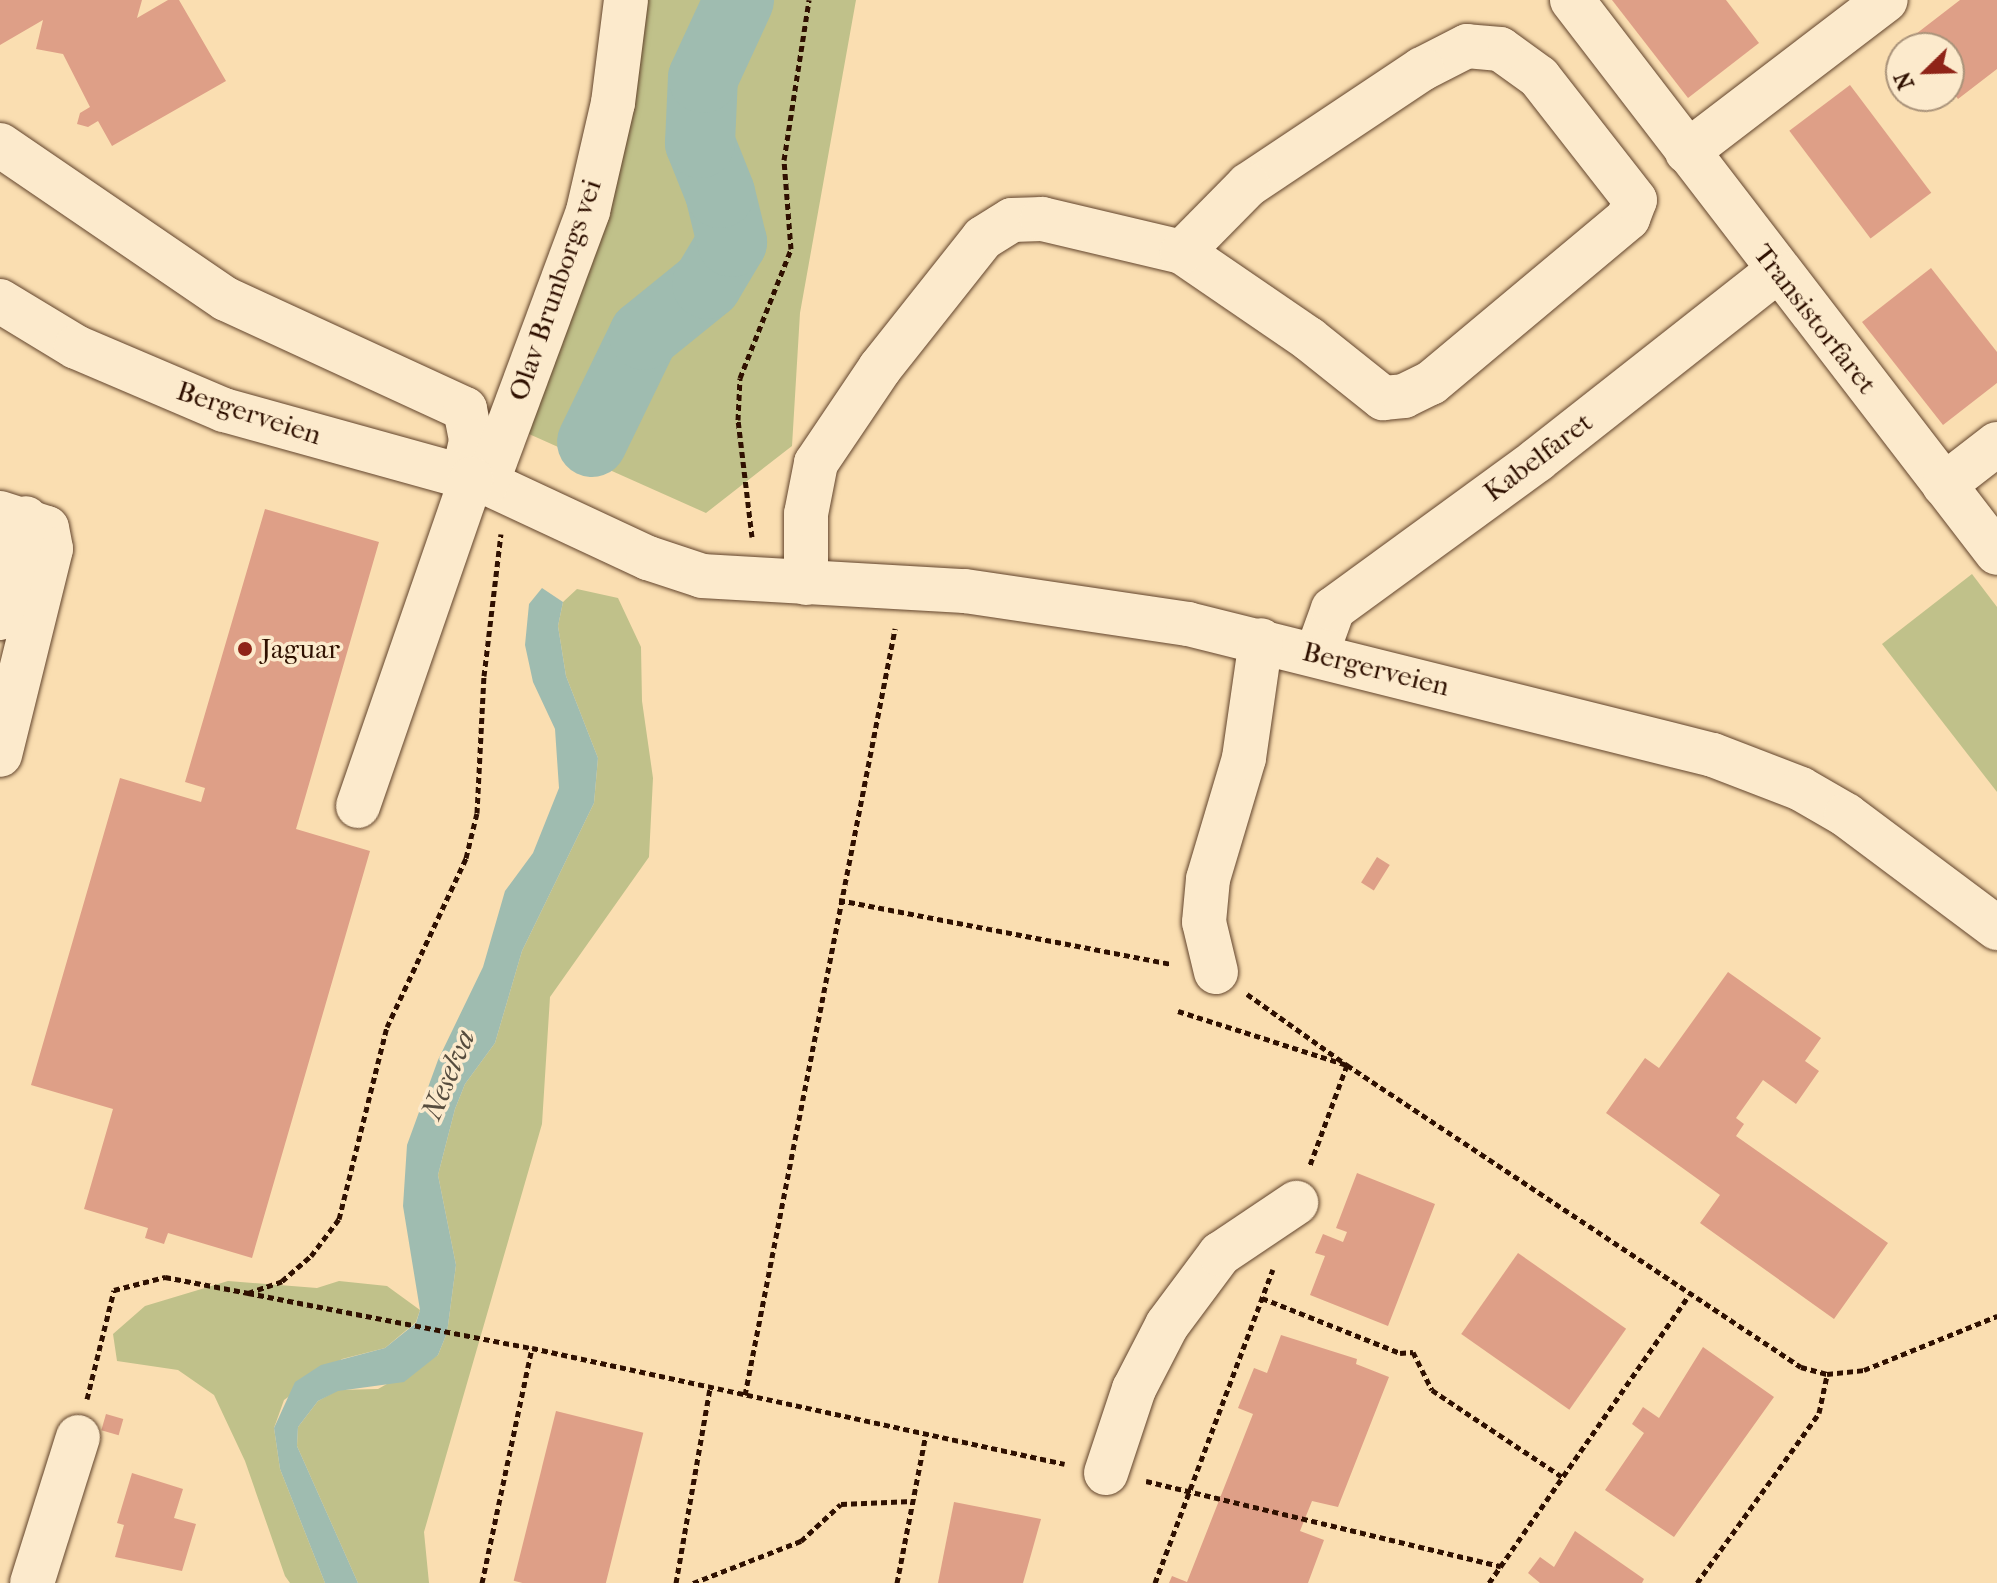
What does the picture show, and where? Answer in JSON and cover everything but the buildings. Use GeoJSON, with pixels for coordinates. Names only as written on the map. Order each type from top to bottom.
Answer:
{"type":"FeatureCollection","features":[{"type":"Feature","properties":{"kind":"street","name":"Olav Brunborgs vei"},"geometry":{"type":"LineString","coordinates":[[487,491],[588,211],[613,103],[626,0]]}},
{"type":"Feature","properties":{"kind":"street","name":"Transistorfaret"},"geometry":{"type":"LineString","coordinates":[[1572,0],[1777,271],[1997,553]]}},
{"type":"Feature","properties":{"kind":"street"},"geometry":{"type":"LineString","coordinates":[[1687,152],[1886,0]]}},
{"type":"Feature","properties":{"kind":"street"},"geometry":{"type":"LineString","coordinates":[[806,583],[806,514],[816,463],[880,368],[983,238],[1012,220],[1042,219],[1182,252],[1309,339],[1383,398],[1404,396],[1431,383],[1628,218],[1635,200],[1539,77],[1500,49],[1467,46],[1422,69],[1248,185],[1182,252]]}},
{"type":"Feature","properties":{"kind":"street"},"geometry":{"type":"LineString","coordinates":[[0,145],[226,299],[465,409],[471,441],[487,491],[358,806]]}},
{"type":"Feature","properties":{"kind":"street","name":"Kabelfaret"},"geometry":{"type":"LineString","coordinates":[[1317,653],[1333,609],[1537,460],[1777,271]]}},
{"type":"Feature","properties":{"kind":"street","name":"Bergerveien"},"geometry":{"type":"LineString","coordinates":[[0,301],[76,347],[224,410],[487,491],[648,558],[702,576],[903,587],[1083,606],[1317,653],[1713,755],[1767,774],[1846,815],[1994,921]]}},
{"type":"Feature","properties":{"kind":"street"},"geometry":{"type":"LineString","coordinates":[[1944,485],[1997,444]]}},
{"type":"Feature","properties":{"kind":"street"},"geometry":{"type":"LineString","coordinates":[[0,618],[13,516],[47,528],[51,549],[0,755]]}},
{"type":"Feature","properties":{"kind":"street"},"geometry":{"type":"LineString","coordinates":[[1216,972],[1204,922],[1208,879],[1244,758],[1261,640]]}},
{"type":"Feature","properties":{"kind":"street"},"geometry":{"type":"LineString","coordinates":[[1106,1473],[1134,1389],[1167,1325],[1220,1254],[1296,1203]]}},
{"type":"Feature","properties":{"kind":"street"},"geometry":{"type":"LineString","coordinates":[[32,1583],[78,1437]]}},
{"type":"Feature","properties":{"kind":"path"},"geometry":{"type":"LineString","coordinates":[[754,546],[738,420],[740,378],[791,249],[784,160],[809,0]]}},
{"type":"Feature","properties":{"kind":"path"},"geometry":{"type":"LineString","coordinates":[[248,1293],[282,1281],[311,1256],[339,1219],[354,1174],[387,1027],[466,858],[477,813],[484,676],[495,556],[487,491]]}},
{"type":"Feature","properties":{"kind":"path"},"geometry":{"type":"LineString","coordinates":[[745,1395],[839,900],[903,587]]}},
{"type":"Feature","properties":{"kind":"path"},"geometry":{"type":"LineString","coordinates":[[839,900],[1216,972],[1688,1297],[1801,1367],[1827,1374],[1864,1370],[1997,1316]]}},
{"type":"Feature","properties":{"kind":"path"},"geometry":{"type":"LineString","coordinates":[[1178,1011],[1347,1065]]}},
{"type":"Feature","properties":{"kind":"path"},"geometry":{"type":"LineString","coordinates":[[1155,1583],[1347,1065]]}},
{"type":"Feature","properties":{"kind":"path"},"geometry":{"type":"LineString","coordinates":[[78,1437],[114,1290],[165,1277],[532,1348],[1191,1491],[1501,1566]]}},
{"type":"Feature","properties":{"kind":"path"},"geometry":{"type":"LineString","coordinates":[[1489,1583],[1688,1297]]}},
{"type":"Feature","properties":{"kind":"path"},"geometry":{"type":"LineString","coordinates":[[1262,1298],[1400,1353],[1413,1352],[1432,1390],[1564,1478]]}},
{"type":"Feature","properties":{"kind":"path"},"geometry":{"type":"LineString","coordinates":[[482,1583],[532,1348]]}},
{"type":"Feature","properties":{"kind":"path"},"geometry":{"type":"LineString","coordinates":[[1697,1583],[1819,1413],[1827,1374]]}},
{"type":"Feature","properties":{"kind":"path"},"geometry":{"type":"LineString","coordinates":[[676,1583],[710,1388]]}},
{"type":"Feature","properties":{"kind":"path"},"geometry":{"type":"LineString","coordinates":[[897,1583],[926,1434]]}},
{"type":"Feature","properties":{"kind":"path"},"geometry":{"type":"LineString","coordinates":[[693,1583],[801,1541],[841,1504],[912,1501]]}},
{"type":"Feature","properties":{"kind":"green space"},"geometry":{"type":"Polygon","coordinates":[[[623,0],[856,0],[800,313],[792,446],[706,513],[529,434],[623,0]]]}},
{"type":"Feature","properties":{"kind":"green space"},"geometry":{"type":"Polygon","coordinates":[[[1972,574],[1997,607],[1997,792],[1882,644],[1972,574]]]}},
{"type":"Feature","properties":{"kind":"green space"},"geometry":{"type":"Polygon","coordinates":[[[577,589],[618,598],[641,647],[642,701],[653,778],[649,857],[550,997],[542,1124],[424,1532],[429,1583],[358,1583],[297,1446],[298,1427],[318,1401],[338,1390],[378,1389],[438,1355],[447,1333],[456,1265],[438,1175],[455,1109],[465,1084],[495,1043],[522,951],[594,803],[598,758],[566,676],[558,626],[563,602],[577,589]]]}},
{"type":"Feature","properties":{"kind":"green space"},"geometry":{"type":"Polygon","coordinates":[[[228,1281],[317,1288],[339,1281],[387,1286],[420,1310],[416,1322],[385,1348],[342,1359],[284,1400],[274,1428],[280,1469],[325,1583],[290,1583],[285,1576],[245,1461],[214,1395],[178,1370],[117,1361],[113,1334],[145,1306],[228,1281]]]}},
{"type":"Feature","properties":{"kind":"water"},"geometry":{"type":"Polygon","coordinates":[[[542,588],[563,602],[558,626],[566,676],[598,758],[594,803],[522,951],[495,1043],[465,1084],[455,1109],[438,1175],[456,1265],[447,1333],[438,1355],[404,1382],[338,1391],[318,1401],[298,1427],[297,1446],[358,1583],[325,1583],[280,1469],[274,1428],[295,1382],[321,1365],[385,1348],[416,1323],[420,1310],[403,1206],[407,1145],[438,1060],[483,967],[505,891],[533,853],[559,788],[555,729],[533,682],[525,645],[529,604],[542,588]]]}},
{"type":"Feature","properties":{"kind":"waterway","name":"Neselva"},"geometry":{"type":"LineString","coordinates":[[592,442],[644,335],[707,284],[732,242],[720,193],[700,143],[703,78],[739,0]]}},
{"type":"Feature","properties":{"kind":"place","name":"Jaguar"},"geometry":{"type":"Point","coordinates":[245,649]}}]}
